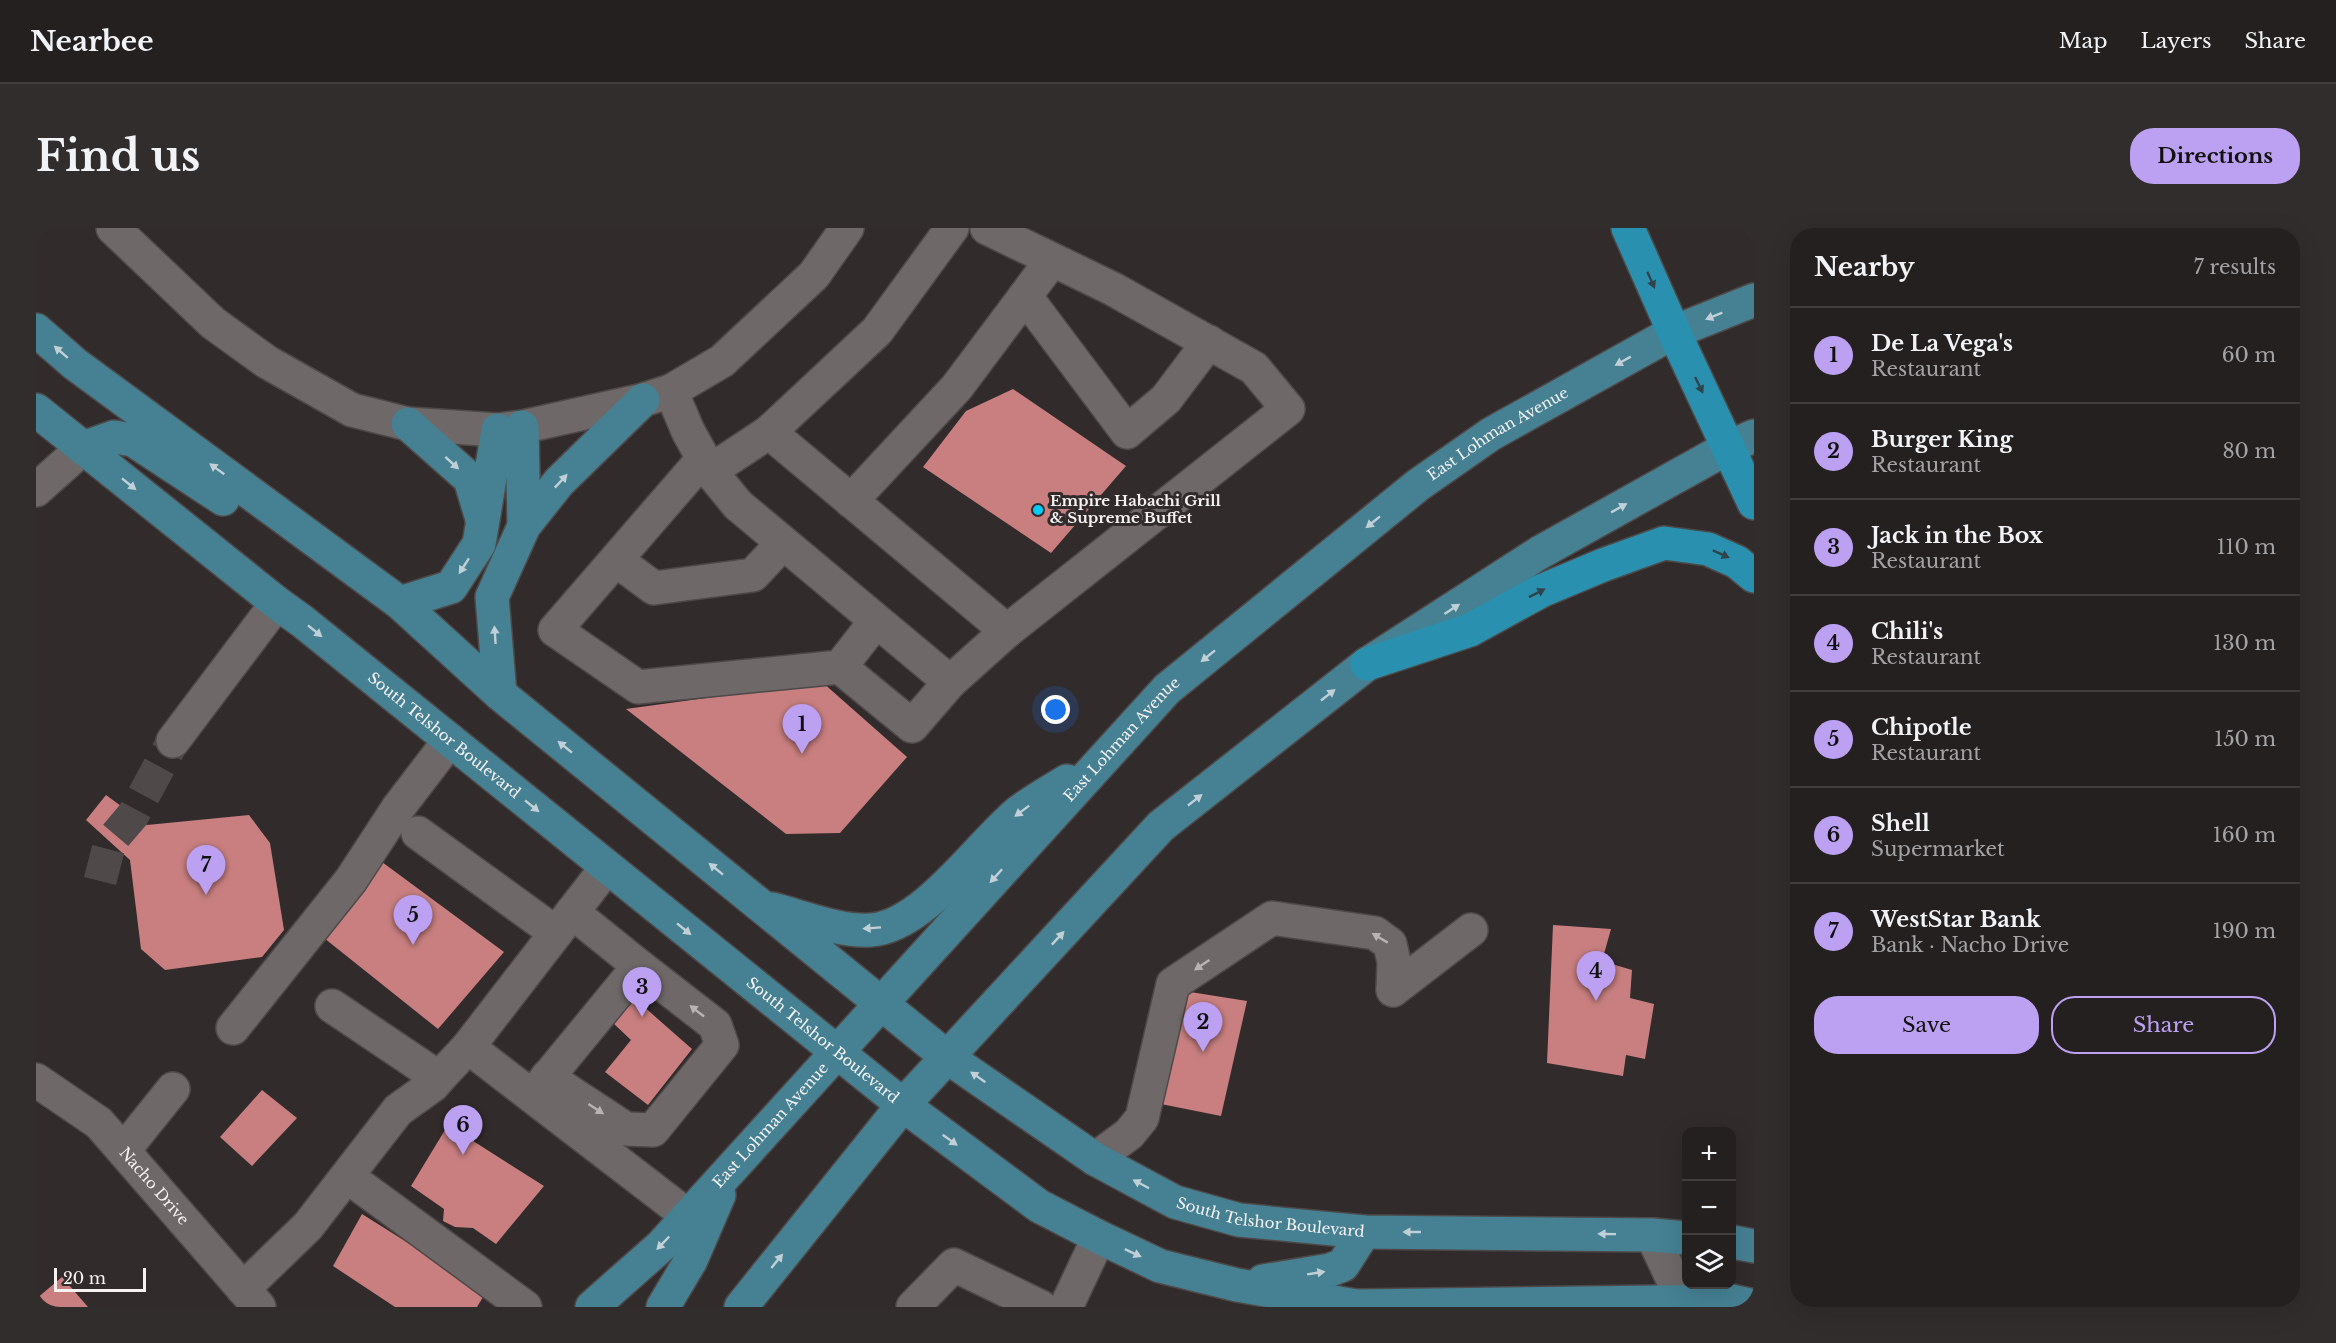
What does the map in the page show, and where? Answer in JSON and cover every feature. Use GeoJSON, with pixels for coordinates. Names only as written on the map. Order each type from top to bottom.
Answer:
{"type":"FeatureCollection","features":[{"type":"Feature","properties":{"kind":"highway"},"geometry":{"type":"LineString","coordinates":[[1628,228],[1674,332],[1741,442],[1754,503]]}},
{"type":"Feature","properties":{"kind":"highway"},"geometry":{"type":"LineString","coordinates":[[1367,664],[1470,630],[1541,591],[1664,543],[1708,549],[1737,562],[1754,576]]}},
{"type":"Feature","properties":{"kind":"main road","name":"East Lohman Avenue"},"geometry":{"type":"LineString","coordinates":[[592,1307],[661,1246],[1167,689],[1418,485],[1491,434],[1674,332],[1754,300]]}},
{"type":"Feature","properties":{"kind":"main road","name":"South Telshor Boulevard"},"geometry":{"type":"LineString","coordinates":[[36,330],[75,364],[400,603],[500,694],[947,1057],[1095,1159],[1175,1202],[1239,1220],[1364,1232],[1652,1235],[1682,1238]]}},
{"type":"Feature","properties":{"kind":"main road"},"geometry":{"type":"LineString","coordinates":[[500,694],[492,597],[524,526],[559,482],[657,396]]}},
{"type":"Feature","properties":{"kind":"main road","name":"South Telshor Boulevard"},"geometry":{"type":"LineString","coordinates":[[36,410],[903,1105],[1039,1206],[1160,1266],[1238,1296],[1356,1306],[1684,1305],[1732,1302],[1754,1306]]}},
{"type":"Feature","properties":{"kind":"main road"},"geometry":{"type":"LineString","coordinates":[[408,424],[470,479],[483,520]]}},
{"type":"Feature","properties":{"kind":"main road"},"geometry":{"type":"LineString","coordinates":[[510,428],[524,526]]}},
{"type":"Feature","properties":{"kind":"main road"},"geometry":{"type":"LineString","coordinates":[[400,603],[451,587],[479,544],[483,520],[510,428]]}},
{"type":"Feature","properties":{"kind":"main road"},"geometry":{"type":"LineString","coordinates":[[83,448],[114,437],[133,440],[307,557],[349,566]]}},
{"type":"Feature","properties":{"kind":"main road"},"geometry":{"type":"LineString","coordinates":[[741,1307],[903,1105],[1161,826],[1367,664],[1539,553],[1741,442]]}},
{"type":"Feature","properties":{"kind":"main road"},"geometry":{"type":"LineString","coordinates":[[762,906],[847,929],[872,930],[892,925],[934,897],[1020,812],[1106,756]]}},
{"type":"Feature","properties":{"kind":"main road"},"geometry":{"type":"LineString","coordinates":[[663,1307],[691,1260],[730,1168]]}},
{"type":"Feature","properties":{"kind":"main road"},"geometry":{"type":"LineString","coordinates":[[1238,1296],[1343,1265],[1364,1232]]}},
{"type":"Feature","properties":{"kind":"main road"},"geometry":{"type":"LineString","coordinates":[[1736,1243],[1754,1246]]}},
{"type":"Feature","properties":{"kind":"street"},"geometry":{"type":"LineString","coordinates":[[112,228],[213,323],[267,362],[352,410],[408,424],[510,428],[657,396],[722,362],[814,275],[847,228]]}},
{"type":"Feature","properties":{"kind":"street"},"geometry":{"type":"LineString","coordinates":[[952,228],[877,331],[769,432],[707,465],[616,560],[555,630],[638,687],[840,667],[912,726],[950,682],[1007,631],[1288,409],[1254,368],[1113,289],[987,228]]}},
{"type":"Feature","properties":{"kind":"street"},"geometry":{"type":"LineString","coordinates":[[851,501],[957,387],[1052,260]]}},
{"type":"Feature","properties":{"kind":"street"},"geometry":{"type":"LineString","coordinates":[[1025,296],[1127,432],[1166,399],[1209,342]]}},
{"type":"Feature","properties":{"kind":"street"},"geometry":{"type":"LineString","coordinates":[[657,396],[688,431],[707,465],[738,506],[950,682]]}},
{"type":"Feature","properties":{"kind":"street"},"geometry":{"type":"LineString","coordinates":[[769,432],[1007,631]]}},
{"type":"Feature","properties":{"kind":"street"},"geometry":{"type":"LineString","coordinates":[[36,490],[83,448]]}},
{"type":"Feature","properties":{"kind":"street"},"geometry":{"type":"LineString","coordinates":[[616,560],[654,588],[753,575],[783,543]]}},
{"type":"Feature","properties":{"kind":"street"},"geometry":{"type":"LineString","coordinates":[[172,741],[277,603]]}},
{"type":"Feature","properties":{"kind":"street"},"geometry":{"type":"LineString","coordinates":[[840,667],[876,621]]}},
{"type":"Feature","properties":{"kind":"street"},"geometry":{"type":"LineString","coordinates":[[233,1028],[351,880],[398,808],[450,740]]}},
{"type":"Feature","properties":{"kind":"street"},"geometry":{"type":"LineString","coordinates":[[418,833],[639,966],[715,1025],[722,1046],[653,1130],[626,1129],[539,1087],[468,1047]]}},
{"type":"Feature","properties":{"kind":"street"},"geometry":{"type":"LineString","coordinates":[[251,1298],[348,1177],[398,1110],[433,1084],[468,1047],[607,867]]}},
{"type":"Feature","properties":{"kind":"street"},"geometry":{"type":"LineString","coordinates":[[1095,1159],[1129,1134],[1142,1118],[1173,984],[1272,918],[1375,933],[1390,944],[1394,962],[1393,990],[1471,930]]}},
{"type":"Feature","properties":{"kind":"street"},"geometry":{"type":"LineString","coordinates":[[539,1087],[639,966]]}},
{"type":"Feature","properties":{"kind":"street"},"geometry":{"type":"LineString","coordinates":[[332,1006],[439,1078]]}},
{"type":"Feature","properties":{"kind":"street","name":"Nacho Drive"},"geometry":{"type":"LineString","coordinates":[[36,1080],[99,1123],[251,1298]]}},
{"type":"Feature","properties":{"kind":"street"},"geometry":{"type":"LineString","coordinates":[[539,1087],[688,1216]]}},
{"type":"Feature","properties":{"kind":"street"},"geometry":{"type":"LineString","coordinates":[[124,1150],[173,1089]]}},
{"type":"Feature","properties":{"kind":"street"},"geometry":{"type":"LineString","coordinates":[[348,1177],[525,1307]]}},
{"type":"Feature","properties":{"kind":"street"},"geometry":{"type":"LineString","coordinates":[[1652,1235],[1684,1305]]}},
{"type":"Feature","properties":{"kind":"street"},"geometry":{"type":"LineString","coordinates":[[1065,1307],[1099,1237]]}},
{"type":"Feature","properties":{"kind":"street"},"geometry":{"type":"LineString","coordinates":[[917,1305],[954,1265],[1041,1307]]}},
{"type":"Feature","properties":{"kind":"building","name":"Empire Habachi Grill & Supreme Buffet"},"geometry":{"type":"Polygon","coordinates":[[[1013,389],[1126,466],[1051,553],[923,467],[966,411],[1013,389]]]}},
{"type":"Feature","properties":{"kind":"building"},"geometry":{"type":"Polygon","coordinates":[[[822,682],[907,757],[840,833],[786,834],[626,709],[822,682]]]}},
{"type":"Feature","properties":{"kind":"building"},"geometry":{"type":"Polygon","coordinates":[[[106,795],[147,825],[249,815],[270,843],[284,930],[262,957],[165,970],[141,949],[130,860],[86,820],[106,795]]]}},
{"type":"Feature","properties":{"kind":"building"},"geometry":{"type":"Polygon","coordinates":[[[382,862],[504,952],[438,1029],[324,938],[382,862]]]}},
{"type":"Feature","properties":{"kind":"building"},"geometry":{"type":"Polygon","coordinates":[[[1553,925],[1611,929],[1602,961],[1632,970],[1630,998],[1654,1004],[1645,1059],[1626,1055],[1623,1076],[1547,1063],[1553,925]]]}},
{"type":"Feature","properties":{"kind":"building"},"geometry":{"type":"Polygon","coordinates":[[[1184,991],[1247,1001],[1221,1116],[1161,1104],[1184,991]]]}},
{"type":"Feature","properties":{"kind":"building"},"geometry":{"type":"Polygon","coordinates":[[[634,998],[692,1049],[648,1105],[605,1072],[631,1040],[612,1022],[634,998]]]}},
{"type":"Feature","properties":{"kind":"building"},"geometry":{"type":"Polygon","coordinates":[[[262,1090],[297,1118],[252,1166],[220,1137],[262,1090]]]}},
{"type":"Feature","properties":{"kind":"building"},"geometry":{"type":"Polygon","coordinates":[[[448,1125],[544,1186],[496,1244],[473,1228],[455,1227],[443,1221],[444,1209],[411,1186],[448,1125]]]}},
{"type":"Feature","properties":{"kind":"building"},"geometry":{"type":"Polygon","coordinates":[[[362,1214],[486,1292],[477,1307],[395,1307],[333,1266],[362,1214]]]}},
{"type":"Feature","properties":{"kind":"building"},"geometry":{"type":"Polygon","coordinates":[[[62,1277],[88,1307],[36,1307],[36,1299],[62,1277]]]}},
{"type":"Feature","properties":{"kind":"tunnel"},"geometry":{"type":"LineString","coordinates":[[100,881],[110,842],[133,815],[173,741]]}},
{"type":"Feature","properties":{"kind":"place","name":"Empire Habachi Grill & Supreme Buffet"},"geometry":{"type":"Point","coordinates":[1038,510]}},
{"type":"Feature","properties":{"kind":"place","name":"De La Vega's"},"geometry":{"type":"Point","coordinates":[802,754]}},
{"type":"Feature","properties":{"kind":"place","name":"WestStar Bank"},"geometry":{"type":"Point","coordinates":[206,895]}},
{"type":"Feature","properties":{"kind":"place","name":"Chipotle"},"geometry":{"type":"Point","coordinates":[413,945]}},
{"type":"Feature","properties":{"kind":"place","name":"Chili's"},"geometry":{"type":"Point","coordinates":[1596,1001]}},
{"type":"Feature","properties":{"kind":"place","name":"Jack in the Box"},"geometry":{"type":"Point","coordinates":[642,1017]}},
{"type":"Feature","properties":{"kind":"place","name":"Burger King"},"geometry":{"type":"Point","coordinates":[1203,1052]}},
{"type":"Feature","properties":{"kind":"place","name":"Shell"},"geometry":{"type":"Point","coordinates":[463,1155]}}]}
